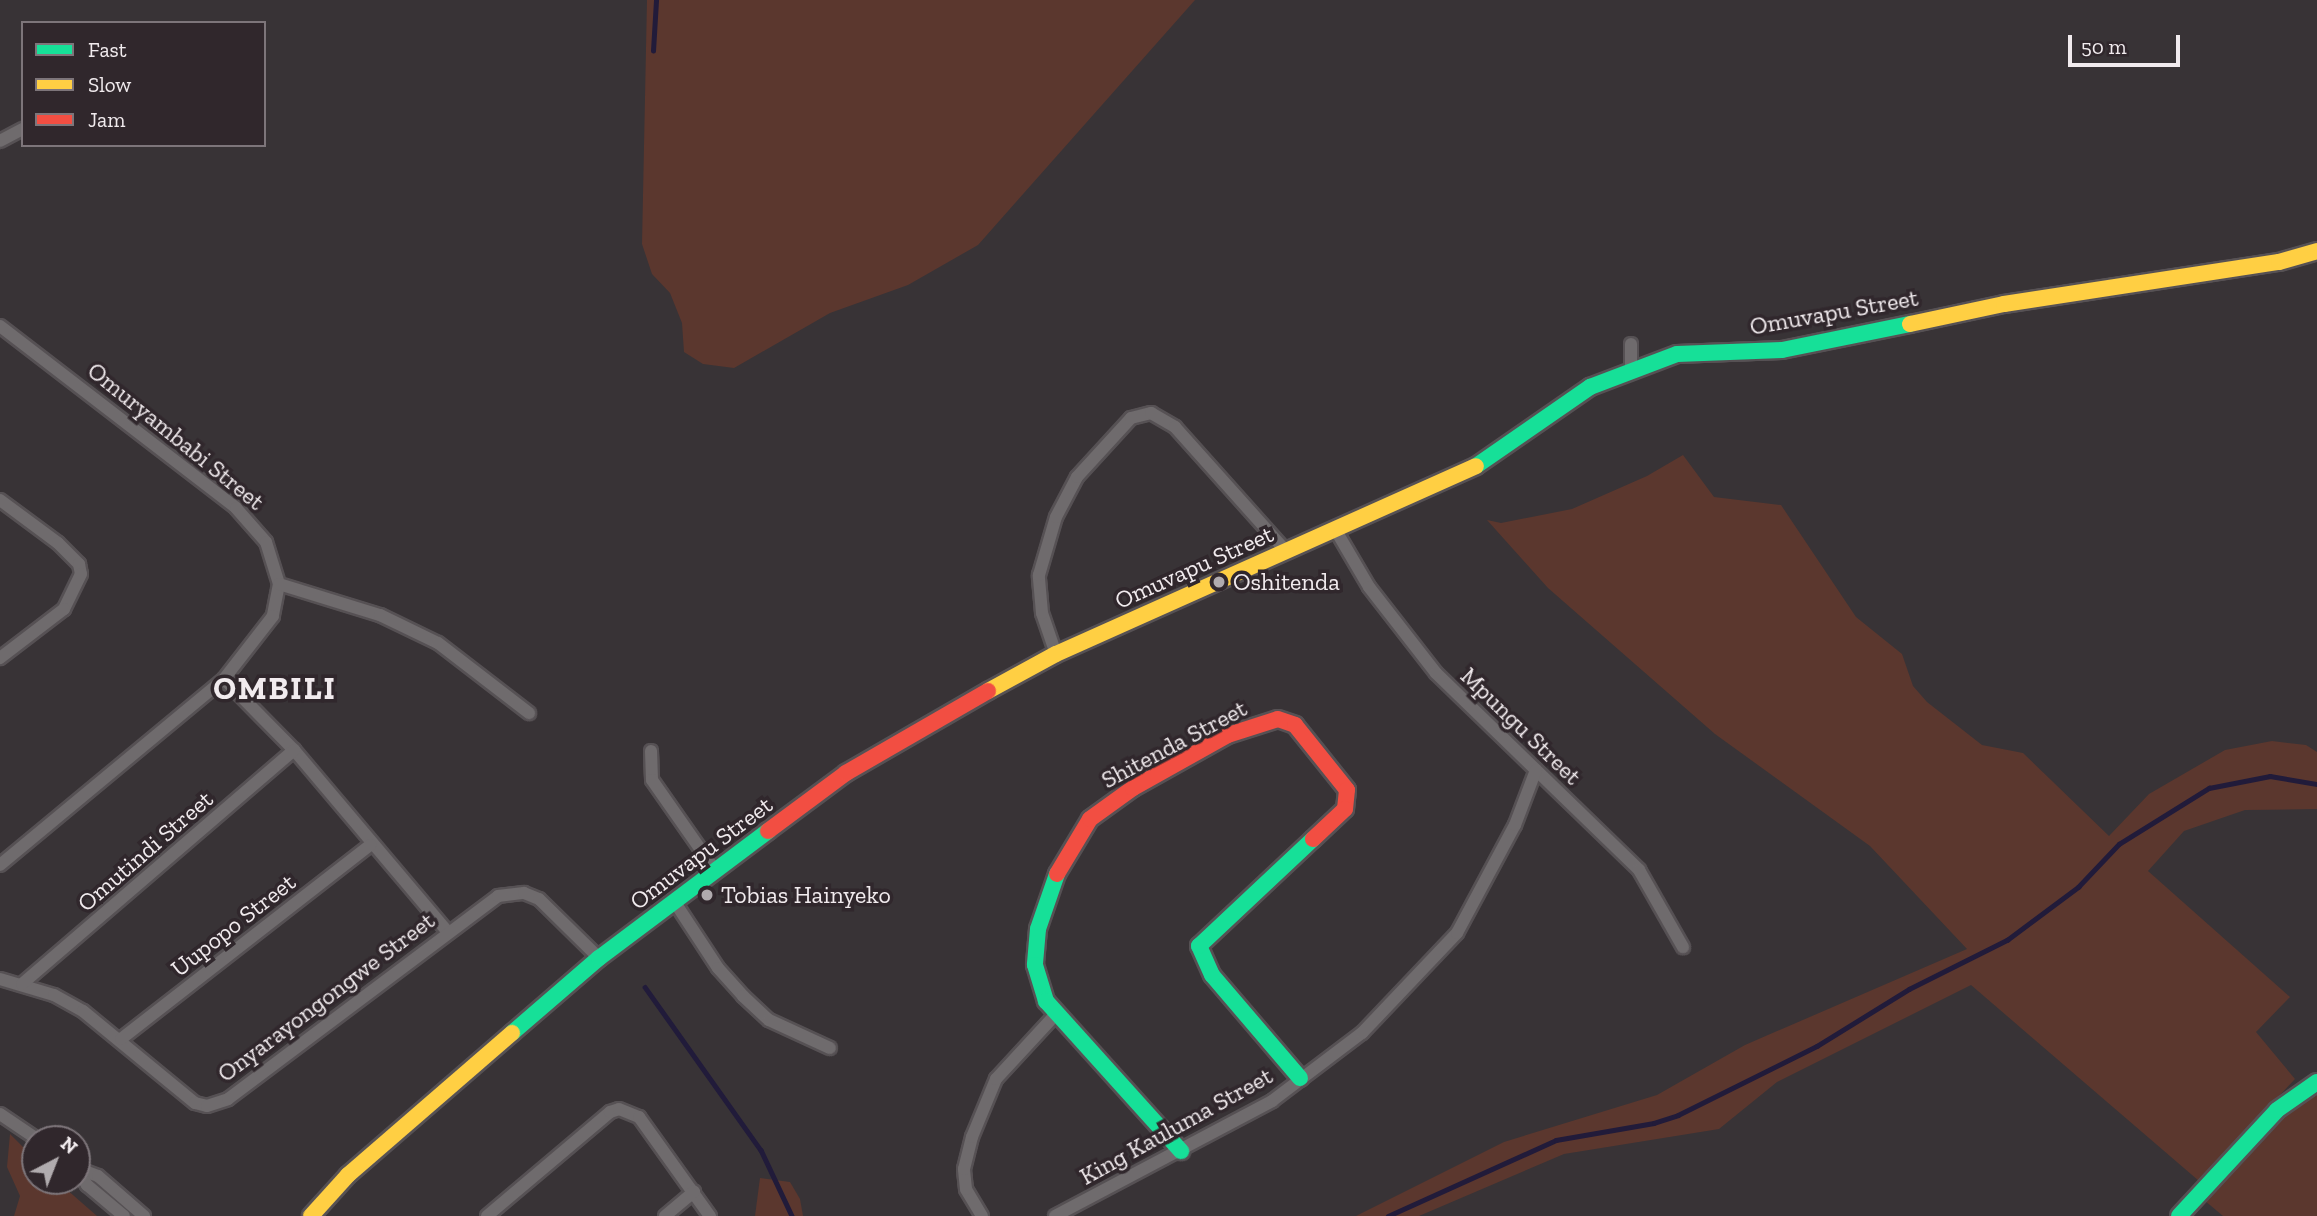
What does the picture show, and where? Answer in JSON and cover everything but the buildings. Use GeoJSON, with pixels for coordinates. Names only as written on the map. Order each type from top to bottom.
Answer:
{"type":"FeatureCollection","features":[{"type":"Feature","properties":{"kind":"street"},"geometry":{"type":"LineString","coordinates":[[0,141],[21,130]]}},
{"type":"Feature","properties":{"kind":"street","name":"Omuvapu Street"},"geometry":{"type":"LineString","coordinates":[[312,1215],[348,1175],[599,958],[715,870],[904,736],[1056,654],[1480,464],[1590,387],[1676,354],[1782,350],[2004,304],[2279,262],[2317,251]]}},
{"type":"Feature","properties":{"kind":"street","name":"Omuryambabi Street"},"geometry":{"type":"LineString","coordinates":[[0,326],[236,508],[266,542],[279,584],[273,616],[224,679],[0,865]]}},
{"type":"Feature","properties":{"kind":"street"},"geometry":{"type":"LineString","coordinates":[[1631,344],[1631,370]]}},
{"type":"Feature","properties":{"kind":"street"},"geometry":{"type":"LineString","coordinates":[[1056,654],[1042,613],[1039,575],[1056,517],[1077,477],[1131,418],[1151,413],[1175,427],[1285,550]]}},
{"type":"Feature","properties":{"kind":"street"},"geometry":{"type":"LineString","coordinates":[[0,500],[58,543],[79,564],[80,574],[64,609],[0,658]]}},
{"type":"Feature","properties":{"kind":"street","name":"Mpungu Street"},"geometry":{"type":"LineString","coordinates":[[1335,529],[1401,632],[1436,673],[1639,870],[1683,947]]}},
{"type":"Feature","properties":{"kind":"street"},"geometry":{"type":"LineString","coordinates":[[279,584],[380,615],[438,643],[529,713]]}},
{"type":"Feature","properties":{"kind":"street"},"geometry":{"type":"LineString","coordinates":[[224,679],[295,750],[370,845],[447,931]]}},
{"type":"Feature","properties":{"kind":"street","name":"Shitenda Street"},"geometry":{"type":"LineString","coordinates":[[1181,1151],[1055,1015],[1038,982],[1038,929],[1046,894],[1073,839],[1090,818],[1132,788],[1228,735],[1278,719],[1295,725],[1318,749],[1347,790],[1345,809],[1199,946],[1201,959],[1212,975],[1300,1078]]}},
{"type":"Feature","properties":{"kind":"street","name":"Omutindi Street"},"geometry":{"type":"LineString","coordinates":[[22,984],[295,750]]}},
{"type":"Feature","properties":{"kind":"street"},"geometry":{"type":"LineString","coordinates":[[651,751],[653,780],[715,870]]}},
{"type":"Feature","properties":{"kind":"street","name":"King Kauluma Street"},"geometry":{"type":"LineString","coordinates":[[1055,1216],[1272,1101],[1362,1033],[1457,933],[1485,886],[1536,770]]}},
{"type":"Feature","properties":{"kind":"street","name":"Uupopo Street"},"geometry":{"type":"LineString","coordinates":[[121,1039],[370,845]]}},
{"type":"Feature","properties":{"kind":"street","name":"Onyarayongongwe Street"},"geometry":{"type":"LineString","coordinates":[[0,979],[54,995],[121,1039],[195,1103],[207,1106],[229,1099],[447,931],[498,896],[524,893],[549,908],[599,958]]}},
{"type":"Feature","properties":{"kind":"street"},"geometry":{"type":"LineString","coordinates":[[674,901],[718,968],[743,996],[769,1020],[830,1048]]}},
{"type":"Feature","properties":{"kind":"street"},"geometry":{"type":"LineString","coordinates":[[982,1216],[966,1189],[964,1169],[972,1137],[996,1079],[1055,1015]]}},
{"type":"Feature","properties":{"kind":"street"},"geometry":{"type":"LineString","coordinates":[[2179,1216],[2277,1110],[2317,1082]]}},
{"type":"Feature","properties":{"kind":"street"},"geometry":{"type":"LineString","coordinates":[[487,1216],[610,1112],[619,1109],[639,1117],[710,1216]]}},
{"type":"Feature","properties":{"kind":"street"},"geometry":{"type":"LineString","coordinates":[[0,1114],[21,1128]]}},
{"type":"Feature","properties":{"kind":"street"},"geometry":{"type":"LineString","coordinates":[[91,1173],[98,1176],[144,1216]]}},
{"type":"Feature","properties":{"kind":"street"},"geometry":{"type":"LineString","coordinates":[[91,1188],[124,1216]]}},
{"type":"Feature","properties":{"kind":"street"},"geometry":{"type":"LineString","coordinates":[[665,1216],[694,1192]]}},
{"type":"Feature","properties":{"kind":"shaded area"},"geometry":{"type":"Polygon","coordinates":[[[647,0],[1195,0],[978,245],[908,285],[830,313],[734,368],[703,364],[684,352],[682,323],[670,293],[652,274],[642,244],[647,0]]]}},
{"type":"Feature","properties":{"kind":"shaded area"},"geometry":{"type":"Polygon","coordinates":[[[1683,455],[1714,497],[1781,505],[1856,617],[1902,654],[1913,686],[1927,702],[1982,745],[2023,753],[2109,836],[2149,794],[2225,750],[2272,741],[2306,745],[2317,752],[2317,809],[2245,810],[2184,831],[2148,871],[2290,997],[2256,1032],[2295,1079],[2199,1181],[1971,985],[1777,1082],[1719,1129],[1564,1154],[1419,1216],[1356,1216],[1504,1142],[1657,1095],[1745,1045],[1967,949],[1870,846],[1715,734],[1548,588],[1487,520],[1501,523],[1572,509],[1647,476],[1683,455]]]}},
{"type":"Feature","properties":{"kind":"shaded area"},"geometry":{"type":"Polygon","coordinates":[[[2317,1082],[2317,1216],[2223,1216],[2198,1195],[2317,1082]]]}},
{"type":"Feature","properties":{"kind":"shaded area"},"geometry":{"type":"Polygon","coordinates":[[[10,1134],[21,1145],[21,1195],[73,1195],[97,1216],[14,1216],[20,1196],[7,1167],[10,1134]]]}},
{"type":"Feature","properties":{"kind":"shaded area"},"geometry":{"type":"Polygon","coordinates":[[[760,1178],[790,1182],[800,1199],[803,1216],[755,1216],[760,1178]]]}},
{"type":"Feature","properties":{"kind":"waterway"},"geometry":{"type":"LineString","coordinates":[[653,51],[656,0]]}},
{"type":"Feature","properties":{"kind":"waterway"},"geometry":{"type":"LineString","coordinates":[[1388,1216],[1556,1140],[1654,1123],[1678,1115],[1817,1046],[1909,989],[2007,940],[2078,887],[2119,844],[2209,788],[2270,776],[2317,784]]}},
{"type":"Feature","properties":{"kind":"waterway"},"geometry":{"type":"LineString","coordinates":[[645,987],[761,1150],[792,1216]]}},
{"type":"Feature","properties":{"kind":"traffic: fast"},"geometry":{"type":"LineString","coordinates":[[1476,466],[1590,387],[1677,354],[1782,350],[1910,324]]}},
{"type":"Feature","properties":{"kind":"traffic: fast"},"geometry":{"type":"LineString","coordinates":[[512,1033],[599,958],[768,831]]}},
{"type":"Feature","properties":{"kind":"traffic: fast"},"geometry":{"type":"LineString","coordinates":[[1300,1078],[1212,975],[1199,946],[1313,839]]}},
{"type":"Feature","properties":{"kind":"traffic: fast"},"geometry":{"type":"LineString","coordinates":[[1057,874],[1038,929],[1035,965],[1046,1001],[1181,1151]]}},
{"type":"Feature","properties":{"kind":"traffic: fast"},"geometry":{"type":"LineString","coordinates":[[2179,1216],[2277,1110],[2317,1082]]}},
{"type":"Feature","properties":{"kind":"traffic: slow"},"geometry":{"type":"LineString","coordinates":[[1910,324],[2004,304],[2279,262],[2317,251]]}},
{"type":"Feature","properties":{"kind":"traffic: slow"},"geometry":{"type":"LineString","coordinates":[[988,691],[1056,654],[1476,466]]}},
{"type":"Feature","properties":{"kind":"traffic: slow"},"geometry":{"type":"LineString","coordinates":[[311,1216],[348,1175],[512,1033]]}},
{"type":"Feature","properties":{"kind":"traffic: jam"},"geometry":{"type":"LineString","coordinates":[[768,831],[846,773],[988,691]]}},
{"type":"Feature","properties":{"kind":"traffic: jam"},"geometry":{"type":"LineString","coordinates":[[1057,874],[1090,819],[1133,788],[1228,735],[1278,719],[1295,725],[1347,790],[1345,809],[1313,839]]}},
{"type":"Feature","properties":{"kind":"place","name":"Oshitenda"},"geometry":{"type":"Point","coordinates":[1219,582]}},
{"type":"Feature","properties":{"kind":"place","name":"Tobias Hainyeko"},"geometry":{"type":"Point","coordinates":[707,895]}},
{"type":"Feature","properties":{"kind":"district","name":"OMBILI"},"geometry":{"type":"Point","coordinates":[275,688]}}]}
